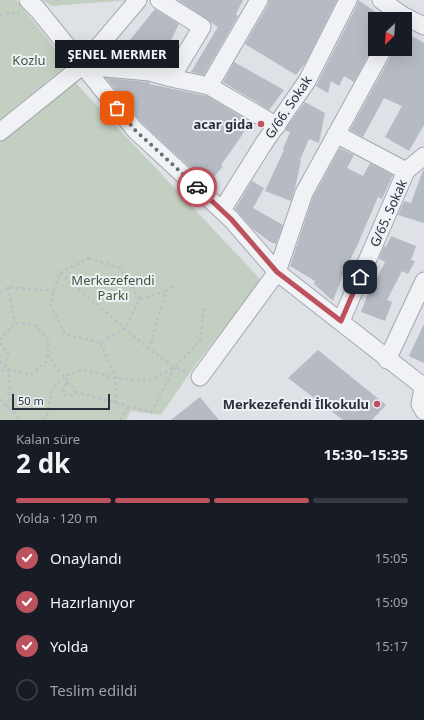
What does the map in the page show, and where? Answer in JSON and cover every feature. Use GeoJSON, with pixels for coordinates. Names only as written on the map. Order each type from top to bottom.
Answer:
{"type":"FeatureCollection","features":[{"type":"Feature","properties":{"kind":"street"},"geometry":{"type":"LineString","coordinates":[[28,0],[38,10],[135,130],[222,210],[277,272],[341,321],[387,360],[424,386],[420,404],[424,411]]}},
{"type":"Feature","properties":{"kind":"street"},"geometry":{"type":"LineString","coordinates":[[0,132],[82,66],[138,0]]}},
{"type":"Feature","properties":{"kind":"street"},"geometry":{"type":"LineString","coordinates":[[159,0],[202,27],[171,78]]}},
{"type":"Feature","properties":{"kind":"street"},"geometry":{"type":"LineString","coordinates":[[209,86],[259,0]]}},
{"type":"Feature","properties":{"kind":"street","name":"G/66. Sokak"},"geometry":{"type":"LineString","coordinates":[[222,210],[264,143],[307,81],[348,0]]}},
{"type":"Feature","properties":{"kind":"street"},"geometry":{"type":"LineString","coordinates":[[381,0],[395,12]]}},
{"type":"Feature","properties":{"kind":"street"},"geometry":{"type":"LineString","coordinates":[[412,21],[424,26]]}},
{"type":"Feature","properties":{"kind":"street"},"geometry":{"type":"LineString","coordinates":[[200,377],[277,272],[304,192],[379,56]]}},
{"type":"Feature","properties":{"kind":"street"},"geometry":{"type":"LineString","coordinates":[[82,66],[150,72],[209,86],[277,126]]}},
{"type":"Feature","properties":{"kind":"street"},"geometry":{"type":"LineString","coordinates":[[336,134],[406,171]]}},
{"type":"Feature","properties":{"kind":"street","name":"G/65. Sokak"},"geometry":{"type":"LineString","coordinates":[[341,321],[406,171],[424,156]]}},
{"type":"Feature","properties":{"kind":"street"},"geometry":{"type":"LineString","coordinates":[[387,360],[424,281]]}},
{"type":"Feature","properties":{"kind":"path"},"geometry":{"type":"LineString","coordinates":[[55,0],[61,0]]}},
{"type":"Feature","properties":{"kind":"path"},"geometry":{"type":"LineString","coordinates":[[140,299],[120,268],[89,258],[60,273],[50,304],[65,334],[101,343],[125,328],[140,299],[176,285]]}},
{"type":"Feature","properties":{"kind":"path"},"geometry":{"type":"LineString","coordinates":[[60,273],[149,349],[175,367],[200,377]]}},
{"type":"Feature","properties":{"kind":"path"},"geometry":{"type":"LineString","coordinates":[[0,293],[8,287],[54,291]]}},
{"type":"Feature","properties":{"kind":"path"},"geometry":{"type":"LineString","coordinates":[[8,287],[15,323]]}},
{"type":"Feature","properties":{"kind":"path"},"geometry":{"type":"LineString","coordinates":[[149,349],[166,290]]}},
{"type":"Feature","properties":{"kind":"path"},"geometry":{"type":"LineString","coordinates":[[70,384],[66,383],[63,389],[64,395],[72,395],[75,392],[151,412],[175,367],[200,341],[204,306]]}},
{"type":"Feature","properties":{"kind":"path"},"geometry":{"type":"LineString","coordinates":[[0,340],[15,323]]}},
{"type":"Feature","properties":{"kind":"path"},"geometry":{"type":"LineString","coordinates":[[0,361],[7,368],[30,375],[46,362],[48,341],[35,325],[15,323]]}},
{"type":"Feature","properties":{"kind":"path"},"geometry":{"type":"LineString","coordinates":[[0,343],[8,353],[7,368],[10,383],[10,400],[7,407]]}},
{"type":"Feature","properties":{"kind":"path"},"geometry":{"type":"LineString","coordinates":[[101,343],[116,378],[116,403]]}},
{"type":"Feature","properties":{"kind":"path"},"geometry":{"type":"LineString","coordinates":[[47,355],[70,384],[75,388],[75,392]]}},
{"type":"Feature","properties":{"kind":"path"},"geometry":{"type":"LineString","coordinates":[[42,420],[47,415],[52,389],[64,376],[84,370],[116,378],[148,381],[175,367]]}},
{"type":"Feature","properties":{"kind":"path"},"geometry":{"type":"LineString","coordinates":[[0,372],[7,368]]}},
{"type":"Feature","properties":{"kind":"path"},"geometry":{"type":"LineString","coordinates":[[0,399],[20,420]]}},
{"type":"Feature","properties":{"kind":"path"},"geometry":{"type":"LineString","coordinates":[[120,420],[129,406]]}},
{"type":"Feature","properties":{"kind":"green space","name":"Kozlu"},"geometry":{"type":"Polygon","coordinates":[[[0,0],[16,0],[68,64],[0,120],[0,0]]]}},
{"type":"Feature","properties":{"kind":"green space"},"geometry":{"type":"Polygon","coordinates":[[[42,0],[131,0],[52,6],[42,0]]]}},
{"type":"Feature","properties":{"kind":"green space","name":"Merkezefendi Parkı"},"geometry":{"type":"Polygon","coordinates":[[[71,78],[262,281],[196,364],[161,415],[131,411],[126,420],[0,420],[0,138],[71,78]]]}},
{"type":"Feature","properties":{"kind":"building"},"geometry":{"type":"Polygon","coordinates":[[[178,0],[243,0],[236,14],[238,16],[204,75],[191,72],[218,27],[178,0]]]}},
{"type":"Feature","properties":{"kind":"building"},"geometry":{"type":"Polygon","coordinates":[[[269,0],[337,0],[306,62],[296,75],[245,44],[268,5],[269,0]]]}},
{"type":"Feature","properties":{"kind":"building"},"geometry":{"type":"Polygon","coordinates":[[[358,0],[376,12],[368,12],[368,56],[354,82],[344,76],[339,86],[331,81],[328,93],[316,86],[357,5],[358,0]]]}},
{"type":"Feature","properties":{"kind":"building"},"geometry":{"type":"Polygon","coordinates":[[[155,9],[179,24],[159,64],[120,59],[121,58],[117,56],[155,9]]]}},
{"type":"Feature","properties":{"kind":"building"},"geometry":{"type":"Polygon","coordinates":[[[412,36],[424,43],[424,125],[409,151],[385,137],[402,106],[384,98],[363,137],[350,130],[391,56],[412,56],[412,36]]]}},
{"type":"Feature","properties":{"kind":"building"},"geometry":{"type":"Polygon","coordinates":[[[234,62],[284,90],[269,110],[223,82],[234,62]]]}},
{"type":"Feature","properties":{"kind":"building"},"geometry":{"type":"Polygon","coordinates":[[[106,78],[150,82],[149,84],[207,96],[250,122],[221,165],[223,166],[208,184],[142,123],[106,78]]]}},
{"type":"Feature","properties":{"kind":"building"},"geometry":{"type":"Polygon","coordinates":[[[305,102],[325,113],[319,143],[309,139],[300,160],[291,201],[265,191],[284,150],[283,149],[290,132],[286,131],[286,128],[305,102]]]}},
{"type":"Feature","properties":{"kind":"building"},"geometry":{"type":"Polygon","coordinates":[[[340,148],[354,155],[347,168],[363,176],[370,163],[393,175],[382,199],[378,197],[344,272],[333,301],[314,284],[315,281],[290,266],[313,197],[340,148]]]}},
{"type":"Feature","properties":{"kind":"building"},"geometry":{"type":"Polygon","coordinates":[[[423,170],[424,223],[398,215],[404,201],[411,203],[423,170]]]}},
{"type":"Feature","properties":{"kind":"building"},"geometry":{"type":"Polygon","coordinates":[[[252,181],[264,188],[253,208],[283,225],[276,244],[270,242],[253,229],[235,209],[252,181]]]}},
{"type":"Feature","properties":{"kind":"building"},"geometry":{"type":"Polygon","coordinates":[[[391,236],[416,246],[411,260],[415,261],[408,274],[402,271],[387,300],[392,302],[385,321],[361,312],[368,294],[385,262],[379,259],[384,246],[386,247],[391,236]]]}},
{"type":"Feature","properties":{"kind":"building"},"geometry":{"type":"Polygon","coordinates":[[[424,324],[424,363],[409,356],[424,324]]]}},
{"type":"Feature","properties":{"kind":"building"},"geometry":{"type":"Polygon","coordinates":[[[318,350],[386,405],[372,420],[343,420],[288,378],[318,350]]]}},
{"type":"Feature","properties":{"kind":"building"},"geometry":{"type":"Polygon","coordinates":[[[200,397],[219,420],[171,420],[200,397]]]}},
{"type":"Feature","properties":{"kind":"way so far"},"geometry":{"type":"LineString","coordinates":[[117,108],[135,130],[197,187]]}},
{"type":"Feature","properties":{"kind":"place","name":"ŞENEL MERMER"},"geometry":{"type":"Point","coordinates":[117,108]}},
{"type":"Feature","properties":{"kind":"place","name":"acar gida"},"geometry":{"type":"Point","coordinates":[261,124]}},
{"type":"Feature","properties":{"kind":"place","name":"Merkezefendi İlkokulu"},"geometry":{"type":"Point","coordinates":[377,404]}},
{"type":"Feature","properties":{"kind":"route"},"geometry":{"type":"LineString","coordinates":[[197,187],[231,219],[277,272],[341,321],[360,277]]}}]}
